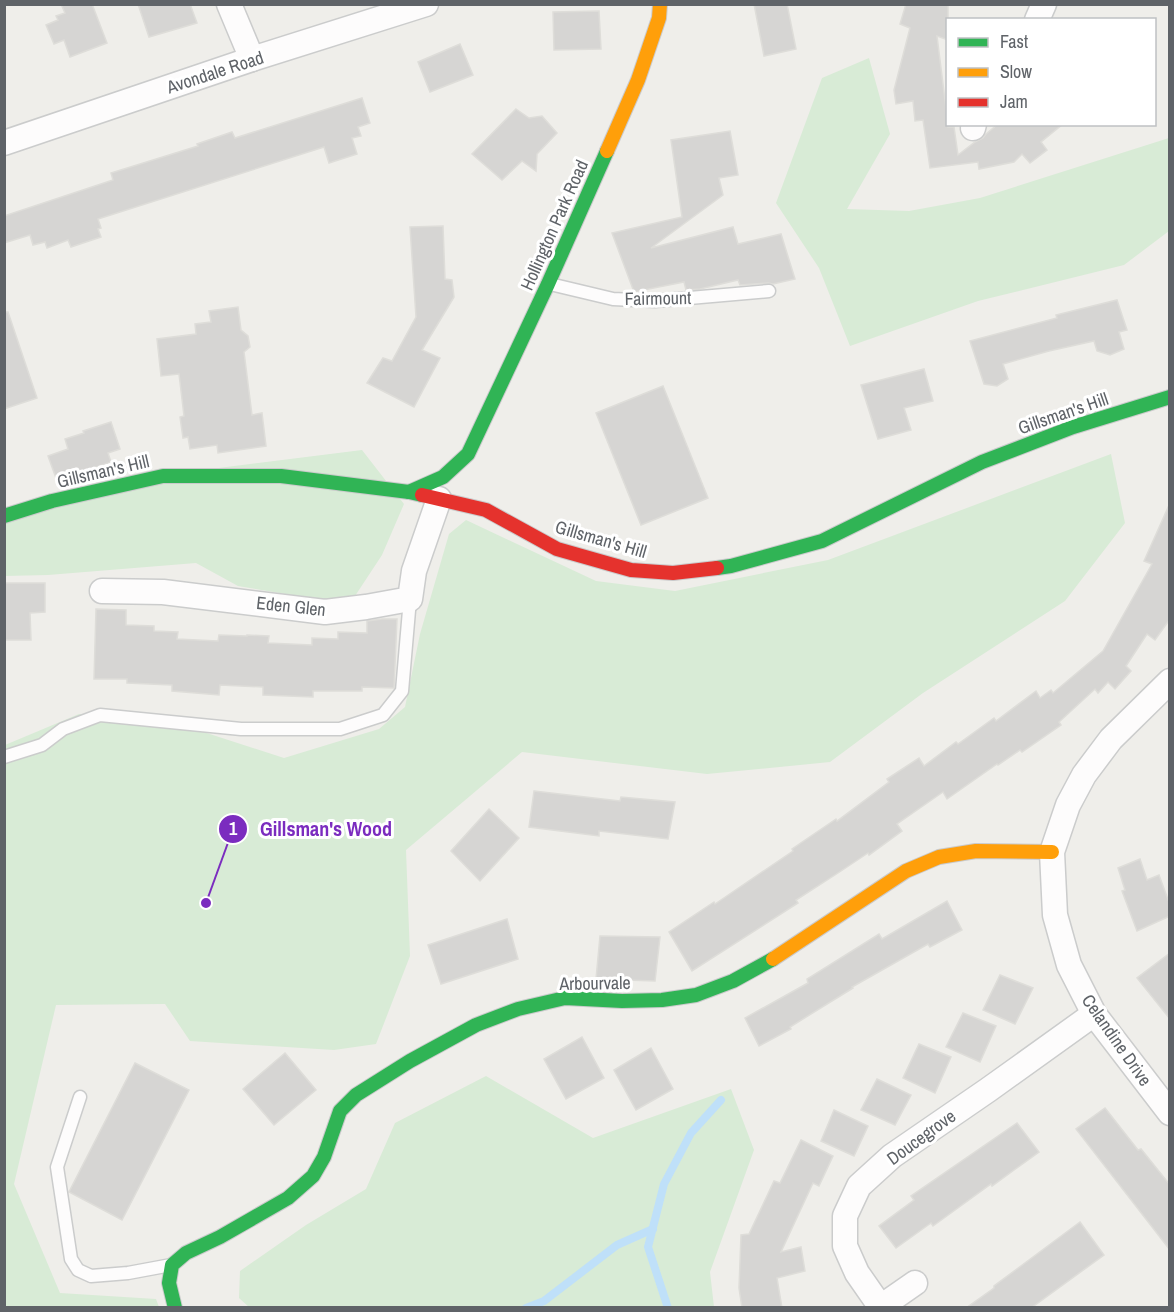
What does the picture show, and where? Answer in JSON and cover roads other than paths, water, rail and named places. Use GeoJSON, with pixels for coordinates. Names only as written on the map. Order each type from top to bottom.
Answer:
{"type":"FeatureCollection","features":[{"type":"Feature","properties":{"kind":"street"},"geometry":{"type":"LineString","coordinates":[[229,4],[252,59]]}},
{"type":"Feature","properties":{"kind":"street","name":"Avondale Road"},"geometry":{"type":"LineString","coordinates":[[4,143],[252,59],[426,4]]}},
{"type":"Feature","properties":{"kind":"street","name":"Hollington Park Road"},"geometry":{"type":"LineString","coordinates":[[409,492],[443,477],[468,454],[548,284],[638,80],[658,18],[660,4]]}},
{"type":"Feature","properties":{"kind":"street"},"geometry":{"type":"LineString","coordinates":[[1038,18],[1044,4]]}},
{"type":"Feature","properties":{"kind":"street","name":"Gillsman's Hill"},"geometry":{"type":"LineString","coordinates":[[4,516],[52,501],[163,476],[281,477],[409,492],[486,510],[557,549],[631,570],[674,573],[731,567],[822,541],[982,462],[1073,427],[1170,397]]}},
{"type":"Feature","properties":{"kind":"street"},"geometry":{"type":"LineString","coordinates":[[468,454],[471,472]]}},
{"type":"Feature","properties":{"kind":"street"},"geometry":{"type":"LineString","coordinates":[[476,491],[486,510]]}},
{"type":"Feature","properties":{"kind":"street"},"geometry":{"type":"LineString","coordinates":[[411,599],[414,571],[439,499]]}},
{"type":"Feature","properties":{"kind":"street","name":"Eden Glen"},"geometry":{"type":"LineString","coordinates":[[102,591],[163,592],[325,612],[411,599]]}},
{"type":"Feature","properties":{"kind":"street","name":"Celandine Drive"},"geometry":{"type":"LineString","coordinates":[[1170,681],[1111,739],[1084,776],[1068,806],[1052,852],[1056,915],[1069,965],[1094,1014],[1170,1113]]}},
{"type":"Feature","properties":{"kind":"street","name":"Arbourvale"},"geometry":{"type":"LineString","coordinates":[[172,1265],[186,1253],[220,1237],[288,1198],[313,1176],[324,1156],[340,1111],[356,1095],[410,1061],[476,1025],[518,1009],[565,998],[632,1001],[662,1000],[696,995],[733,981],[767,963],[906,872],[939,857],[976,851],[1052,852]]}},
{"type":"Feature","properties":{"kind":"street","name":"Doucegrove"},"geometry":{"type":"LineString","coordinates":[[880,1307],[857,1273],[845,1246],[845,1216],[859,1186],[892,1156],[1094,1014]]}},
{"type":"Feature","properties":{"kind":"street"},"geometry":{"type":"LineString","coordinates":[[172,1265],[169,1283],[175,1308]]}},
{"type":"Feature","properties":{"kind":"street"},"geometry":{"type":"LineString","coordinates":[[880,1307],[915,1283]]}},
{"type":"Feature","properties":{"kind":"lane","name":"Fairmount"},"geometry":{"type":"LineString","coordinates":[[548,284],[613,299],[656,301],[769,291]]}},
{"type":"Feature","properties":{"kind":"lane"},"geometry":{"type":"LineString","coordinates":[[4,757],[42,745],[63,729],[100,716],[241,729],[340,729],[383,715],[402,691],[411,599]]}},
{"type":"Feature","properties":{"kind":"lane"},"geometry":{"type":"LineString","coordinates":[[80,1097],[57,1167],[71,1259],[78,1270],[91,1276],[128,1273],[172,1265]]}},
{"type":"Feature","properties":{"kind":"waterway"},"geometry":{"type":"LineString","coordinates":[[668,1308],[648,1247],[664,1184],[691,1133],[721,1100]]}},
{"type":"Feature","properties":{"kind":"waterway"},"geometry":{"type":"LineString","coordinates":[[526,1308],[544,1301],[617,1245],[653,1229]]}},
{"type":"Feature","properties":{"kind":"place","name":"Gillsman's Wood"},"geometry":{"type":"Point","coordinates":[206,903]}}]}
